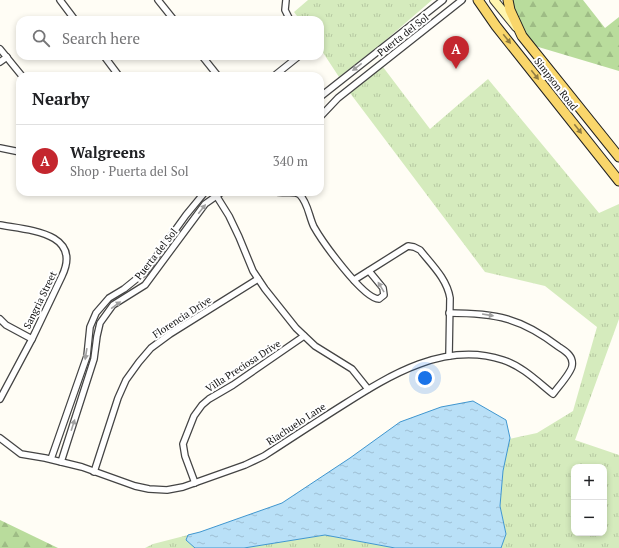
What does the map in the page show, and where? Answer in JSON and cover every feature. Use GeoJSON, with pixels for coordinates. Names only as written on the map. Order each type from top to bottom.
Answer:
{"type":"FeatureCollection","features":[{"type":"Feature","properties":{"kind":"main road","name":"Simpson Road"},"geometry":{"type":"LineString","coordinates":[[478,0],[496,26],[619,181]]}},
{"type":"Feature","properties":{"kind":"main road","name":"Simpson Road"},"geometry":{"type":"LineString","coordinates":[[494,0],[619,157]]}},
{"type":"Feature","properties":{"kind":"main road"},"geometry":{"type":"LineString","coordinates":[[508,0],[510,10],[522,36]]}},
{"type":"Feature","properties":{"kind":"street"},"geometry":{"type":"LineString","coordinates":[[60,0],[72,16]]}},
{"type":"Feature","properties":{"kind":"street"},"geometry":{"type":"LineString","coordinates":[[158,0],[171,16]]}},
{"type":"Feature","properties":{"kind":"street"},"geometry":{"type":"LineString","coordinates":[[286,0],[285,10],[288,16]]}},
{"type":"Feature","properties":{"kind":"street","name":"Puerta del Sol"},"geometry":{"type":"LineString","coordinates":[[324,95],[443,0]]}},
{"type":"Feature","properties":{"kind":"street","name":"Puerta del Sol"},"geometry":{"type":"LineString","coordinates":[[324,110],[462,0]]}},
{"type":"Feature","properties":{"kind":"street"},"geometry":{"type":"LineString","coordinates":[[0,49],[19,72]]}},
{"type":"Feature","properties":{"kind":"street"},"geometry":{"type":"LineString","coordinates":[[0,62],[6,57]]}},
{"type":"Feature","properties":{"kind":"street"},"geometry":{"type":"LineString","coordinates":[[107,60],[117,72]]}},
{"type":"Feature","properties":{"kind":"street"},"geometry":{"type":"LineString","coordinates":[[205,60],[215,72]]}},
{"type":"Feature","properties":{"kind":"street"},"geometry":{"type":"LineString","coordinates":[[279,72],[294,60]]}},
{"type":"Feature","properties":{"kind":"street"},"geometry":{"type":"LineString","coordinates":[[0,148],[16,151]]}},
{"type":"Feature","properties":{"kind":"street","name":"Puerta del Sol"},"geometry":{"type":"LineString","coordinates":[[51,459],[87,356],[90,327],[96,313],[109,298],[124,289],[145,272],[186,215],[202,196]]}},
{"type":"Feature","properties":{"kind":"street","name":"Puerta del Sol"},"geometry":{"type":"LineString","coordinates":[[61,462],[94,359],[100,323],[113,306],[145,285],[205,204],[213,196]]}},
{"type":"Feature","properties":{"kind":"street"},"geometry":{"type":"LineString","coordinates":[[216,196],[240,237],[253,272],[264,289],[296,328],[314,346],[352,369],[368,390]]}},
{"type":"Feature","properties":{"kind":"street"},"geometry":{"type":"LineString","coordinates":[[301,196],[313,225],[323,243],[354,280],[372,297],[379,299],[384,295],[383,288],[368,271]]}},
{"type":"Feature","properties":{"kind":"street","name":"Sangria Street"},"geometry":{"type":"LineString","coordinates":[[0,225],[47,234],[58,240],[65,251],[66,264],[64,272],[32,339],[0,399]]}},
{"type":"Feature","properties":{"kind":"street"},"geometry":{"type":"LineString","coordinates":[[354,280],[408,246],[420,250],[445,281],[448,289],[450,313],[449,356]]}},
{"type":"Feature","properties":{"kind":"street","name":"Florencia Drive"},"geometry":{"type":"LineString","coordinates":[[94,472],[118,398],[126,380],[139,362],[151,348],[170,334],[258,279]]}},
{"type":"Feature","properties":{"kind":"street","name":"Riachuelo Lane"},"geometry":{"type":"LineString","coordinates":[[0,438],[20,454],[51,459],[135,486],[149,489],[167,490],[195,483],[245,465],[264,456],[384,379],[406,369],[443,357],[464,354],[487,356],[504,360],[519,368],[553,394],[573,365],[572,359],[568,354],[543,334],[516,321],[498,316],[476,313],[450,313]]}},
{"type":"Feature","properties":{"kind":"street"},"geometry":{"type":"LineString","coordinates":[[0,319],[6,325],[32,339]]}},
{"type":"Feature","properties":{"kind":"street","name":"Villa Preciosa Drive"},"geometry":{"type":"LineString","coordinates":[[195,483],[185,456],[183,444],[194,416],[202,405],[304,336]]}},
{"type":"Feature","properties":{"kind":"green space"},"geometry":{"type":"Polygon","coordinates":[[[308,0],[432,0],[380,45],[339,77],[324,54],[324,16],[297,16],[294,12],[308,0]]]}},
{"type":"Feature","properties":{"kind":"green space"},"geometry":{"type":"Polygon","coordinates":[[[511,0],[583,0],[605,28],[619,17],[619,71],[535,46],[520,27],[511,0]]]}},
{"type":"Feature","properties":{"kind":"green space"},"geometry":{"type":"Polygon","coordinates":[[[383,67],[430,129],[488,79],[599,213],[619,204],[619,319],[575,440],[619,455],[619,548],[501,548],[506,534],[500,506],[503,471],[509,439],[537,433],[573,411],[597,327],[545,286],[485,272],[350,93],[383,67]]]}},
{"type":"Feature","properties":{"kind":"green space"},"geometry":{"type":"Polygon","coordinates":[[[0,520],[58,548],[0,548],[0,520]]]}},
{"type":"Feature","properties":{"kind":"green space"},"geometry":{"type":"Polygon","coordinates":[[[188,535],[186,540],[195,548],[145,548],[153,544],[188,535]]]}},
{"type":"Feature","properties":{"kind":"green space"},"geometry":{"type":"Polygon","coordinates":[[[325,535],[395,548],[244,548],[325,535]]]}},
{"type":"Feature","properties":{"kind":"water"},"geometry":{"type":"Polygon","coordinates":[[[473,401],[506,420],[510,438],[503,471],[500,506],[506,534],[501,548],[395,548],[325,535],[244,548],[195,548],[186,540],[188,535],[282,503],[350,458],[400,422],[441,407],[473,401]]]}},
{"type":"Feature","properties":{"kind":"place","name":"Walgreens"},"geometry":{"type":"Point","coordinates":[456,69]}}]}
